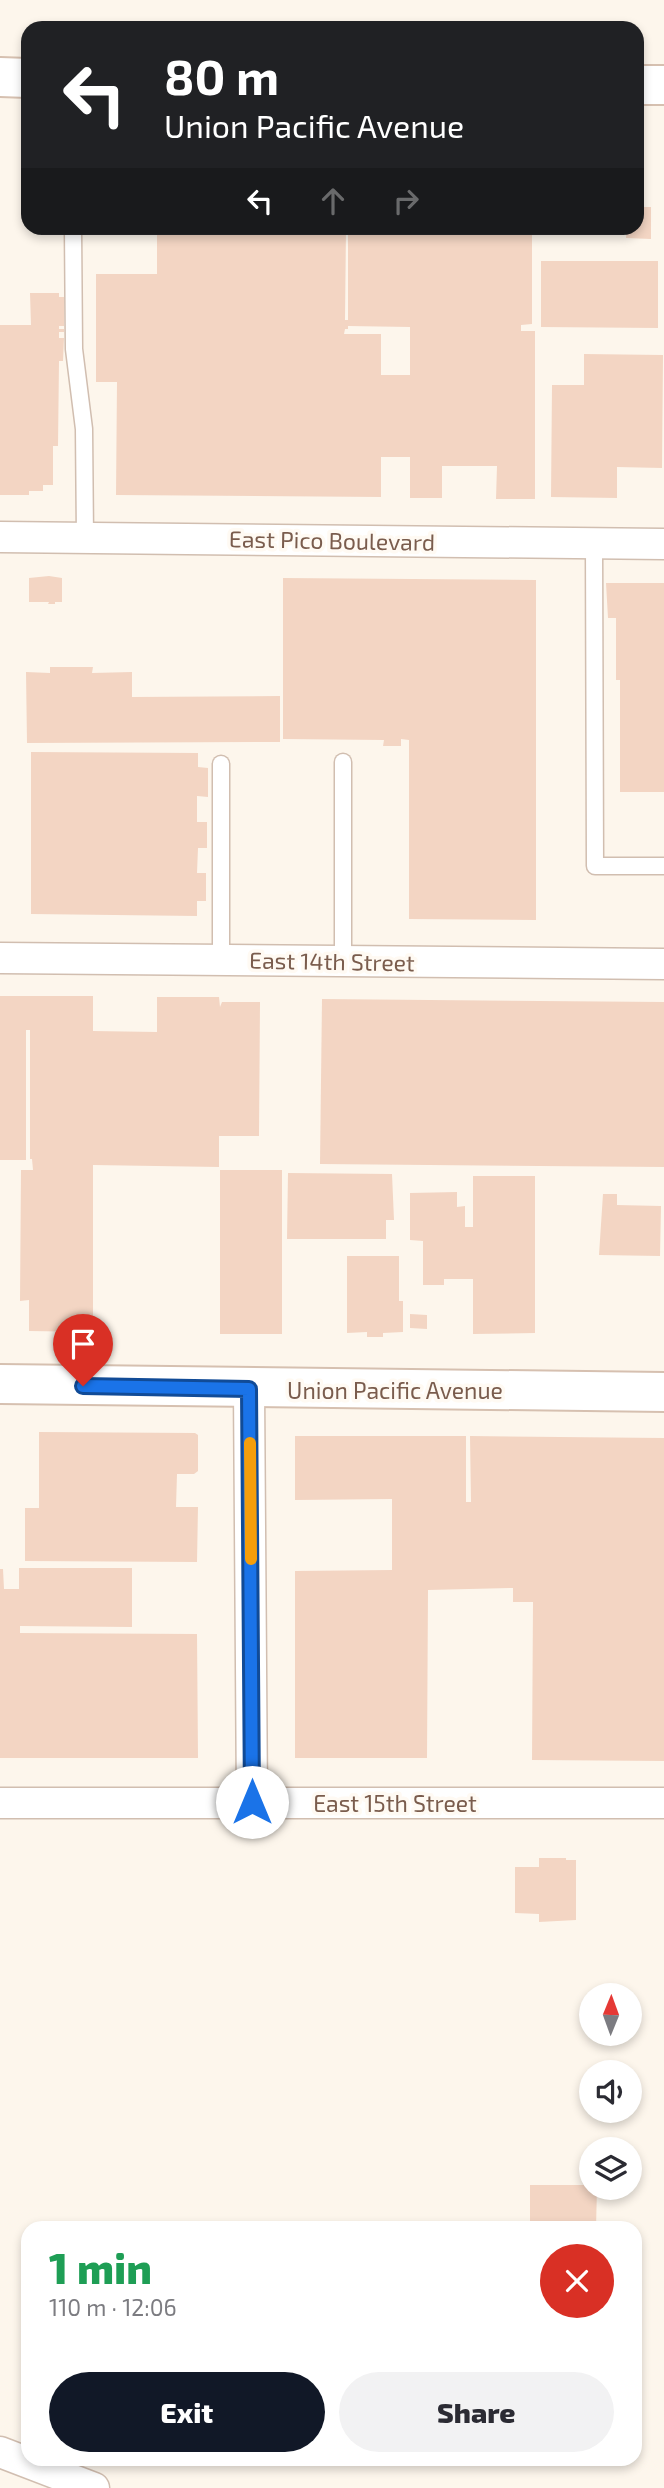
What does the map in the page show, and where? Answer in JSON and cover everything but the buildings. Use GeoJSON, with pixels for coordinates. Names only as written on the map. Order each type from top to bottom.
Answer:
{"type":"FeatureCollection","features":[{"type":"Feature","properties":{"kind":"street"},"geometry":{"type":"LineString","coordinates":[[0,77],[21,78]]}},
{"type":"Feature","properties":{"kind":"street"},"geometry":{"type":"LineString","coordinates":[[644,85],[664,85]]}},
{"type":"Feature","properties":{"kind":"street","name":"East Pico Boulevard"},"geometry":{"type":"LineString","coordinates":[[0,537],[664,544]]}},
{"type":"Feature","properties":{"kind":"street","name":"East 14th Street"},"geometry":{"type":"LineString","coordinates":[[0,958],[664,964]]}},
{"type":"Feature","properties":{"kind":"street","name":"Union Pacific Avenue"},"geometry":{"type":"LineString","coordinates":[[0,1384],[664,1392]]}},
{"type":"Feature","properties":{"kind":"street"},"geometry":{"type":"LineString","coordinates":[[249,1389],[252,1802]]}},
{"type":"Feature","properties":{"kind":"street","name":"East 15th Street"},"geometry":{"type":"LineString","coordinates":[[0,1802],[664,1803]]}},
{"type":"Feature","properties":{"kind":"street"},"geometry":{"type":"LineString","coordinates":[[0,2452],[21,2460]]}},
{"type":"Feature","properties":{"kind":"street"},"geometry":{"type":"LineString","coordinates":[[37,2466],[94,2488]]}},
{"type":"Feature","properties":{"kind":"lane"},"geometry":{"type":"LineString","coordinates":[[73,235],[74,349],[84,429],[85,538]]}},
{"type":"Feature","properties":{"kind":"lane"},"geometry":{"type":"LineString","coordinates":[[594,543],[595,866],[664,866]]}},
{"type":"Feature","properties":{"kind":"lane"},"geometry":{"type":"LineString","coordinates":[[343,762],[343,961]]}},
{"type":"Feature","properties":{"kind":"lane"},"geometry":{"type":"LineString","coordinates":[[221,764],[221,960]]}},
{"type":"Feature","properties":{"kind":"slow traffic"},"geometry":{"type":"LineString","coordinates":[[250,1443],[251,1559]]}},
{"type":"Feature","properties":{"kind":"route"},"geometry":{"type":"LineString","coordinates":[[83,1386],[249,1389],[252,1802]]}}]}
